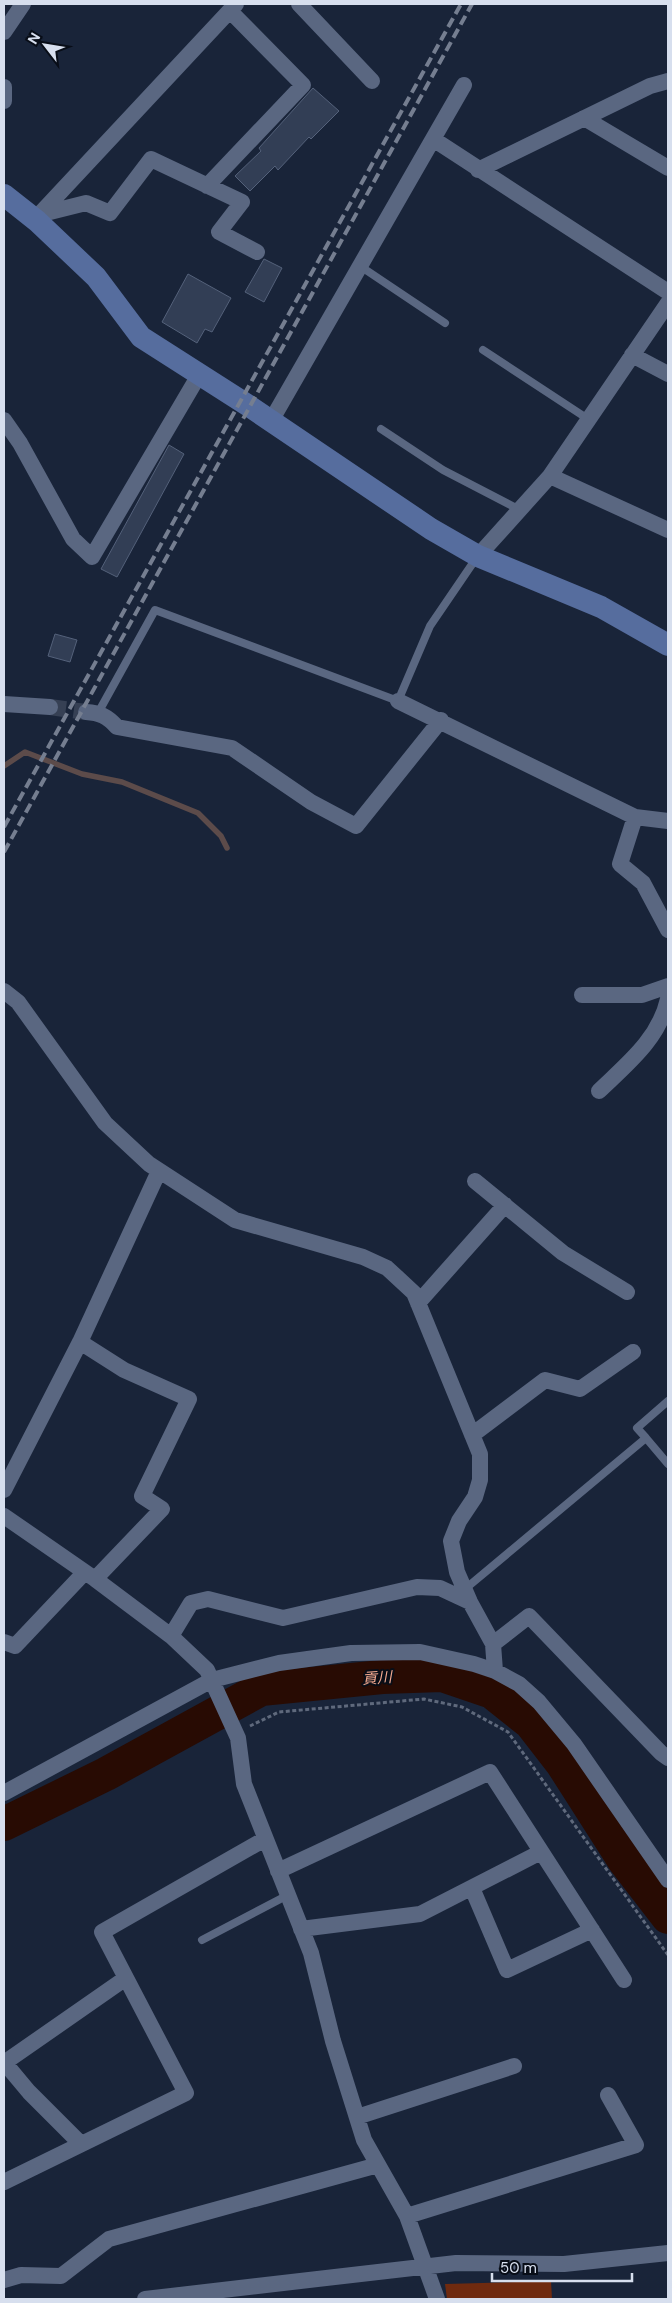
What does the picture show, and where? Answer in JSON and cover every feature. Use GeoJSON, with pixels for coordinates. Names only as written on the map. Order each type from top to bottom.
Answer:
{"type":"FeatureCollection","features":[{"type":"Feature","properties":{"kind":"street"},"geometry":{"type":"LineString","coordinates":[[4,32],[23,4]]}},
{"type":"Feature","properties":{"kind":"street"},"geometry":{"type":"LineString","coordinates":[[299,4],[372,81]]}},
{"type":"Feature","properties":{"kind":"street"},"geometry":{"type":"LineString","coordinates":[[37,218],[233,7],[303,85],[206,186]]}},
{"type":"Feature","properties":{"kind":"street"},"geometry":{"type":"LineString","coordinates":[[478,170],[650,86],[668,81]]}},
{"type":"Feature","properties":{"kind":"street"},"geometry":{"type":"LineString","coordinates":[[271,421],[464,85]]}},
{"type":"Feature","properties":{"kind":"street"},"geometry":{"type":"LineString","coordinates":[[4,87],[4,101]]}},
{"type":"Feature","properties":{"kind":"street"},"geometry":{"type":"LineString","coordinates":[[584,118],[668,168]]}},
{"type":"Feature","properties":{"kind":"street"},"geometry":{"type":"LineString","coordinates":[[433,139],[668,292]]}},
{"type":"Feature","properties":{"kind":"street"},"geometry":{"type":"LineString","coordinates":[[37,218],[86,203],[110,213],[151,159],[242,202],[219,232],[257,252]]}},
{"type":"Feature","properties":{"kind":"street"},"geometry":{"type":"LineString","coordinates":[[4,195],[37,218],[96,277],[141,337],[271,421],[431,529],[478,556],[601,607],[668,646]]}},
{"type":"Feature","properties":{"kind":"street"},"geometry":{"type":"LineString","coordinates":[[478,556],[550,476],[668,303]]}},
{"type":"Feature","properties":{"kind":"street"},"geometry":{"type":"LineString","coordinates":[[632,355],[668,374]]}},
{"type":"Feature","properties":{"kind":"street"},"geometry":{"type":"LineString","coordinates":[[4,420],[20,443],[73,540],[92,557],[199,375]]}},
{"type":"Feature","properties":{"kind":"street"},"geometry":{"type":"LineString","coordinates":[[550,476],[668,530]]}},
{"type":"Feature","properties":{"kind":"street"},"geometry":{"type":"LineString","coordinates":[[398,701],[635,817],[668,821]]}},
{"type":"Feature","properties":{"kind":"street"},"geometry":{"type":"LineString","coordinates":[[4,704],[50,707]]}},
{"type":"Feature","properties":{"kind":"street"},"geometry":{"type":"LineString","coordinates":[[92,712],[108,717],[116,727],[232,748],[311,802],[356,826],[440,720]]}},
{"type":"Feature","properties":{"kind":"street"},"geometry":{"type":"LineString","coordinates":[[635,817],[620,864],[643,883],[668,930]]}},
{"type":"Feature","properties":{"kind":"street"},"geometry":{"type":"LineString","coordinates":[[582,995],[642,995],[668,986]]}},
{"type":"Feature","properties":{"kind":"street"},"geometry":{"type":"LineString","coordinates":[[4,991],[18,1002],[105,1122],[149,1164],[235,1220],[363,1257],[387,1268],[414,1293],[480,1454],[480,1480],[475,1497],[460,1521],[451,1541],[457,1572],[467,1596],[493,1644],[495,1671]]}},
{"type":"Feature","properties":{"kind":"street"},"geometry":{"type":"LineString","coordinates":[[599,1091],[649,1042],[665,1013],[668,999]]}},
{"type":"Feature","properties":{"kind":"street"},"geometry":{"type":"LineString","coordinates":[[4,1490],[80,1342],[159,1171]]}},
{"type":"Feature","properties":{"kind":"street"},"geometry":{"type":"LineString","coordinates":[[475,1181],[563,1253],[627,1292]]}},
{"type":"Feature","properties":{"kind":"street"},"geometry":{"type":"LineString","coordinates":[[418,1302],[505,1205]]}},
{"type":"Feature","properties":{"kind":"street"},"geometry":{"type":"LineString","coordinates":[[4,1642],[15,1646],[162,1509],[142,1496],[188,1399],[124,1370],[80,1342]]}},
{"type":"Feature","properties":{"kind":"street"},"geometry":{"type":"LineString","coordinates":[[472,1435],[545,1380],[580,1389],[633,1352]]}},
{"type":"Feature","properties":{"kind":"street"},"geometry":{"type":"LineString","coordinates":[[4,1516],[90,1575],[171,1636],[207,1670],[238,1738],[244,1784],[311,1953],[333,2041],[364,2140],[407,2216],[437,2299]]}},
{"type":"Feature","properties":{"kind":"street"},"geometry":{"type":"LineString","coordinates":[[171,1636],[191,1604],[208,1599],[283,1618],[417,1587],[440,1588],[467,1596]]}},
{"type":"Feature","properties":{"kind":"street"},"geometry":{"type":"LineString","coordinates":[[493,1644],[529,1616],[661,1753],[668,1758]]}},
{"type":"Feature","properties":{"kind":"street"},"geometry":{"type":"LineString","coordinates":[[4,1794],[214,1684],[279,1663],[351,1653],[420,1652],[474,1664],[495,1671],[519,1684],[540,1702],[574,1744],[668,1880]]}},
{"type":"Feature","properties":{"kind":"street"},"geometry":{"type":"LineString","coordinates":[[278,1871],[490,1772],[624,1980]]}},
{"type":"Feature","properties":{"kind":"street"},"geometry":{"type":"LineString","coordinates":[[4,2182],[186,2093],[102,1932],[266,1839]]}},
{"type":"Feature","properties":{"kind":"street"},"geometry":{"type":"LineString","coordinates":[[301,1929],[420,1914],[541,1852]]}},
{"type":"Feature","properties":{"kind":"street"},"geometry":{"type":"LineString","coordinates":[[649,1853],[668,1865]]}},
{"type":"Feature","properties":{"kind":"street"},"geometry":{"type":"LineString","coordinates":[[472,1888],[507,1970],[592,1930]]}},
{"type":"Feature","properties":{"kind":"street"},"geometry":{"type":"LineString","coordinates":[[82,2144],[29,2092],[4,2062],[126,1978]]}},
{"type":"Feature","properties":{"kind":"street"},"geometry":{"type":"LineString","coordinates":[[357,2117],[514,2066]]}},
{"type":"Feature","properties":{"kind":"street"},"geometry":{"type":"LineString","coordinates":[[407,2216],[636,2145],[608,2095]]}},
{"type":"Feature","properties":{"kind":"street"},"geometry":{"type":"LineString","coordinates":[[4,2280],[21,2275],[61,2276],[109,2239],[378,2165]]}},
{"type":"Feature","properties":{"kind":"street"},"geometry":{"type":"LineString","coordinates":[[145,2299],[456,2262],[564,2264],[668,2253]]}},
{"type":"Feature","properties":{"kind":"lane"},"geometry":{"type":"LineString","coordinates":[[360,266],[445,323]]}},
{"type":"Feature","properties":{"kind":"lane"},"geometry":{"type":"LineString","coordinates":[[483,350],[588,419]]}},
{"type":"Feature","properties":{"kind":"lane"},"geometry":{"type":"LineString","coordinates":[[381,429],[443,470],[520,510]]}},
{"type":"Feature","properties":{"kind":"lane"},"geometry":{"type":"LineString","coordinates":[[92,712],[155,610],[398,701],[430,626],[478,556]]}},
{"type":"Feature","properties":{"kind":"lane"},"geometry":{"type":"LineString","coordinates":[[668,1401],[637,1428],[668,1464]]}},
{"type":"Feature","properties":{"kind":"lane"},"geometry":{"type":"LineString","coordinates":[[467,1596],[646,1438]]}},
{"type":"Feature","properties":{"kind":"lane"},"geometry":{"type":"LineString","coordinates":[[202,1940],[288,1895]]}},
{"type":"Feature","properties":{"kind":"shaded area"},"geometry":{"type":"Polygon","coordinates":[[[551,2281],[552,2299],[447,2299],[445,2284],[551,2281]]]}},
{"type":"Feature","properties":{"kind":"building"},"geometry":{"type":"Polygon","coordinates":[[[313,88],[339,111],[311,139],[309,137],[278,170],[275,166],[250,191],[235,176],[261,151],[259,148],[313,88]]]}},
{"type":"Feature","properties":{"kind":"building"},"geometry":{"type":"Polygon","coordinates":[[[264,259],[282,268],[264,302],[245,292],[264,259]]]}},
{"type":"Feature","properties":{"kind":"building"},"geometry":{"type":"Polygon","coordinates":[[[188,274],[231,298],[212,332],[205,329],[197,343],[162,322],[188,274]]]}},
{"type":"Feature","properties":{"kind":"building"},"geometry":{"type":"Polygon","coordinates":[[[169,445],[184,454],[117,577],[101,569],[169,445]]]}},
{"type":"Feature","properties":{"kind":"building"},"geometry":{"type":"Polygon","coordinates":[[[55,634],[77,640],[70,662],[48,656],[55,634]]]}},
{"type":"Feature","properties":{"kind":"waterway"},"geometry":{"type":"LineString","coordinates":[[4,766],[25,752],[82,774],[122,782],[198,813],[221,836],[227,848]]}},
{"type":"Feature","properties":{"kind":"waterway","name":"貢川"},"geometry":{"type":"LineString","coordinates":[[4,1824],[106,1774],[261,1689],[382,1677],[442,1675],[492,1692],[531,1723],[562,1763],[624,1860],[668,1917]]}},
{"type":"Feature","properties":{"kind":"tunnel"},"geometry":{"type":"LineString","coordinates":[[50,707],[86,712]]}},
{"type":"Feature","properties":{"kind":"railway"},"geometry":{"type":"LineString","coordinates":[[4,827],[461,4]]}},
{"type":"Feature","properties":{"kind":"railway"},"geometry":{"type":"LineString","coordinates":[[4,852],[472,4]]}}]}
